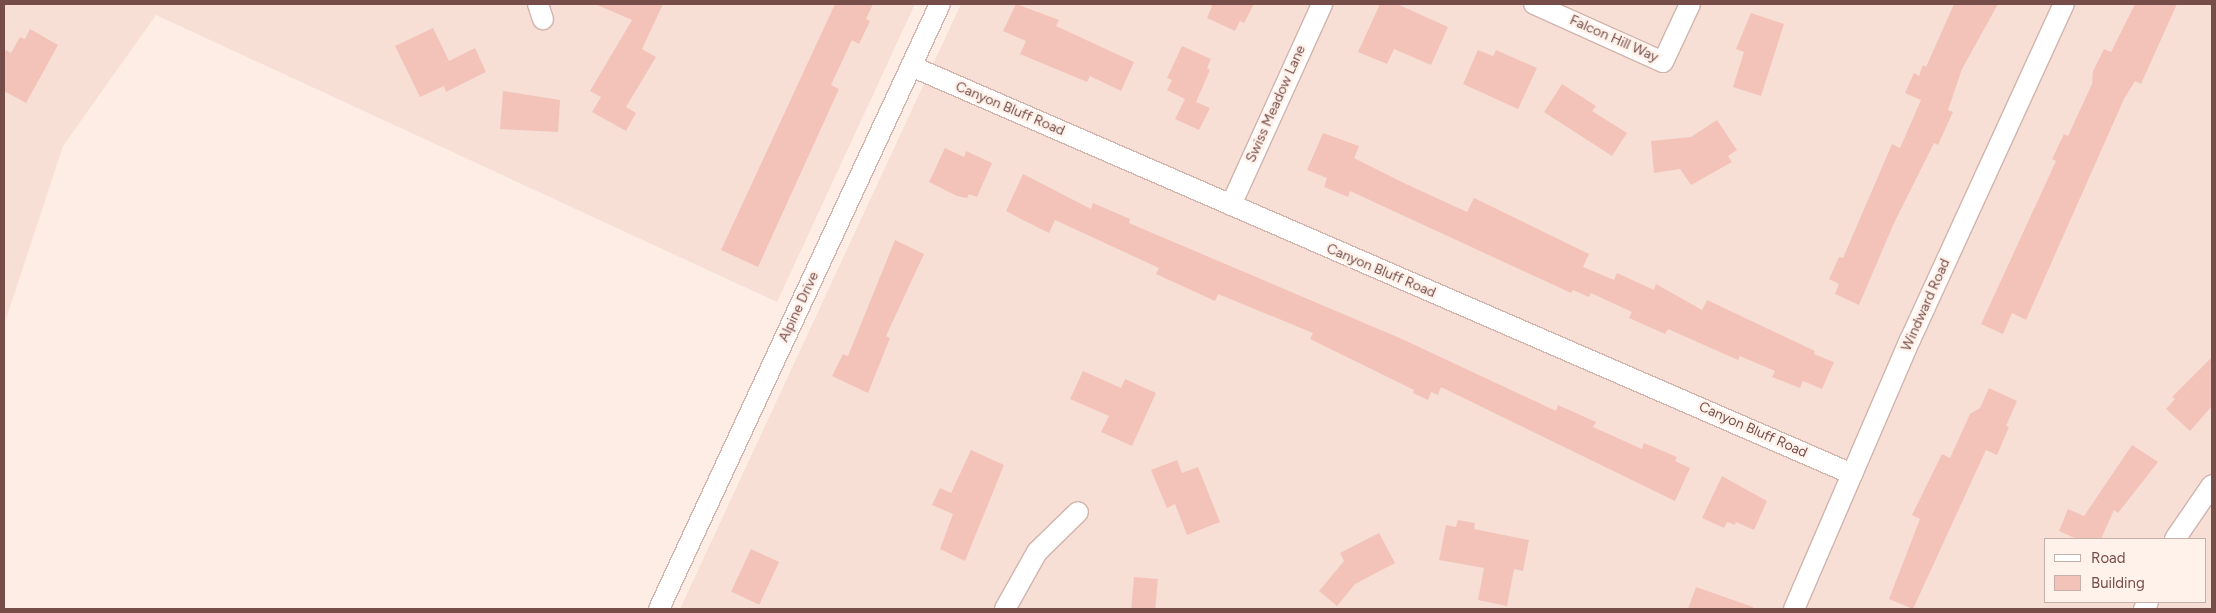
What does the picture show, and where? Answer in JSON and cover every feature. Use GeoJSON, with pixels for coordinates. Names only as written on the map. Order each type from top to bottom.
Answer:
{"type":"FeatureCollection","features":[{"type":"Feature","properties":{"kind":"street","name":"Alpine Drive"},"geometry":{"type":"LineString","coordinates":[[659,609],[940,4]]}},
{"type":"Feature","properties":{"kind":"street","name":"Swiss Meadow Lane"},"geometry":{"type":"LineString","coordinates":[[1230,205],[1322,4]]}},
{"type":"Feature","properties":{"kind":"street","name":"Falcon Hill Way"},"geometry":{"type":"LineString","coordinates":[[1534,4],[1663,62],[1690,4]]}},
{"type":"Feature","properties":{"kind":"street","name":"Windward Road"},"geometry":{"type":"LineString","coordinates":[[1794,609],[1852,474],[2064,4]]}},
{"type":"Feature","properties":{"kind":"street","name":"Canyon Bluff Road"},"geometry":{"type":"LineString","coordinates":[[911,66],[1852,474]]}},
{"type":"Feature","properties":{"kind":"street"},"geometry":{"type":"LineString","coordinates":[[2176,538],[2212,485]]}},
{"type":"Feature","properties":{"kind":"street"},"geometry":{"type":"LineString","coordinates":[[1005,609],[1037,552],[1078,512]]}},
{"type":"Feature","properties":{"kind":"shaded area"},"geometry":{"type":"Polygon","coordinates":[[[4,4],[915,4],[777,302],[156,15],[63,146],[4,325],[4,4]]]}},
{"type":"Feature","properties":{"kind":"shaded area"},"geometry":{"type":"Polygon","coordinates":[[[961,4],[2212,4],[2212,609],[680,609],[961,4]]]}},
{"type":"Feature","properties":{"kind":"building"},"geometry":{"type":"Polygon","coordinates":[[[595,4],[663,4],[642,49],[656,57],[626,107],[636,113],[626,131],[592,112],[601,97],[590,91],[632,20],[595,4]]]}},
{"type":"Feature","properties":{"kind":"building"},"geometry":{"type":"Polygon","coordinates":[[[835,4],[873,4],[866,19],[870,21],[859,44],[852,40],[831,85],[839,89],[758,267],[721,250],[835,4]]]}},
{"type":"Feature","properties":{"kind":"building"},"geometry":{"type":"Polygon","coordinates":[[[1016,4],[1059,20],[1056,26],[1134,62],[1121,91],[1090,76],[1087,82],[1020,54],[1026,41],[1003,31],[1016,4]]]}},
{"type":"Feature","properties":{"kind":"building"},"geometry":{"type":"Polygon","coordinates":[[[1208,4],[1254,4],[1244,23],[1240,21],[1235,31],[1207,18],[1212,6],[1208,4]]]}},
{"type":"Feature","properties":{"kind":"building"},"geometry":{"type":"Polygon","coordinates":[[[1380,4],[1397,4],[1448,27],[1431,65],[1394,49],[1387,64],[1358,52],[1380,4]]]}},
{"type":"Feature","properties":{"kind":"building"},"geometry":{"type":"Polygon","coordinates":[[[1954,4],[1998,4],[1962,69],[1948,110],[1953,112],[1938,145],[1934,143],[1894,223],[1859,305],[1835,294],[1839,284],[1829,279],[1839,257],[1843,258],[1892,144],[1900,148],[1921,100],[1905,93],[1914,73],[1919,76],[1923,65],[1926,67],[1954,4]]]}},
{"type":"Feature","properties":{"kind":"building"},"geometry":{"type":"Polygon","coordinates":[[[2135,4],[2177,4],[2141,84],[2135,81],[2124,99],[2026,320],[2012,313],[2003,334],[1981,324],[2056,161],[2052,159],[2064,134],[2068,136],[2092,84],[2093,71],[2104,49],[2111,52],[2135,4]]]}},
{"type":"Feature","properties":{"kind":"building"},"geometry":{"type":"Polygon","coordinates":[[[1751,13],[1784,24],[1761,96],[1733,87],[1744,52],[1736,49],[1751,13]]]}},
{"type":"Feature","properties":{"kind":"building"},"geometry":{"type":"Polygon","coordinates":[[[433,28],[449,61],[475,48],[486,72],[446,92],[444,86],[420,97],[395,46],[433,28]]]}},
{"type":"Feature","properties":{"kind":"building"},"geometry":{"type":"Polygon","coordinates":[[[30,29],[58,45],[26,103],[4,91],[4,49],[11,53],[20,37],[25,39],[30,29]]]}},
{"type":"Feature","properties":{"kind":"building"},"geometry":{"type":"Polygon","coordinates":[[[1182,46],[1211,59],[1207,68],[1210,70],[1196,102],[1210,108],[1199,130],[1175,119],[1185,99],[1167,90],[1172,80],[1167,78],[1182,46]]]}},
{"type":"Feature","properties":{"kind":"building"},"geometry":{"type":"Polygon","coordinates":[[[1478,50],[1493,56],[1496,50],[1537,68],[1518,109],[1463,84],[1478,50]]]}},
{"type":"Feature","properties":{"kind":"building"},"geometry":{"type":"Polygon","coordinates":[[[1562,84],[1596,106],[1592,111],[1627,133],[1612,156],[1544,112],[1562,84]]]}},
{"type":"Feature","properties":{"kind":"building"},"geometry":{"type":"Polygon","coordinates":[[[503,91],[560,100],[558,132],[500,129],[503,91]]]}},
{"type":"Feature","properties":{"kind":"building"},"geometry":{"type":"Polygon","coordinates":[[[1717,120],[1737,150],[1728,156],[1732,162],[1691,185],[1680,169],[1654,173],[1651,141],[1691,137],[1717,120]]]}},
{"type":"Feature","properties":{"kind":"building"},"geometry":{"type":"Polygon","coordinates":[[[1323,133],[1359,146],[1354,158],[1467,212],[1474,198],[1589,254],[1583,267],[1614,280],[1617,273],[1654,290],[1656,284],[1702,310],[1707,300],[1815,351],[1814,354],[1834,362],[1822,389],[1803,381],[1800,388],[1772,377],[1775,371],[1740,356],[1738,360],[1668,329],[1665,334],[1629,318],[1632,312],[1591,293],[1589,297],[1573,290],[1571,293],[1350,191],[1348,197],[1324,187],[1327,178],[1307,170],[1323,133]]]}},
{"type":"Feature","properties":{"kind":"building"},"geometry":{"type":"Polygon","coordinates":[[[945,148],[964,157],[966,151],[992,163],[977,197],[969,194],[967,198],[957,196],[929,182],[945,148]]]}},
{"type":"Feature","properties":{"kind":"building"},"geometry":{"type":"Polygon","coordinates":[[[1023,174],[1091,209],[1093,203],[1130,219],[1129,223],[1402,339],[1556,411],[1558,405],[1596,422],[1593,427],[1642,449],[1644,443],[1677,457],[1675,461],[1690,468],[1675,501],[1441,387],[1438,395],[1431,392],[1428,400],[1413,393],[1414,390],[1310,339],[1313,333],[1218,294],[1215,301],[1156,274],[1159,268],[1055,220],[1049,233],[1021,219],[1006,211],[1023,174]]]}},
{"type":"Feature","properties":{"kind":"building"},"geometry":{"type":"Polygon","coordinates":[[[895,240],[924,254],[886,336],[890,338],[868,393],[832,376],[843,354],[848,356],[895,240]]]}},
{"type":"Feature","properties":{"kind":"building"},"geometry":{"type":"Polygon","coordinates":[[[2212,357],[2212,406],[2190,431],[2166,409],[2175,399],[2172,397],[2212,357]]]}},
{"type":"Feature","properties":{"kind":"building"},"geometry":{"type":"Polygon","coordinates":[[[1083,371],[1121,388],[1125,379],[1156,393],[1132,446],[1101,432],[1109,416],[1070,399],[1083,371]]]}},
{"type":"Feature","properties":{"kind":"building"},"geometry":{"type":"Polygon","coordinates":[[[1989,388],[2017,401],[2006,426],[2009,427],[1997,455],[1986,450],[1913,609],[1889,599],[1920,519],[1912,515],[1942,454],[1950,458],[1970,414],[1980,408],[1989,388]]]}},
{"type":"Feature","properties":{"kind":"building"},"geometry":{"type":"Polygon","coordinates":[[[2132,445],[2158,462],[2118,513],[2114,510],[2101,538],[2075,538],[2059,531],[2068,509],[2084,516],[2132,445]]]}},
{"type":"Feature","properties":{"kind":"building"},"geometry":{"type":"Polygon","coordinates":[[[971,450],[1004,465],[965,561],[940,549],[953,514],[932,505],[940,488],[951,493],[971,450]]]}},
{"type":"Feature","properties":{"kind":"building"},"geometry":{"type":"Polygon","coordinates":[[[1177,460],[1182,473],[1198,467],[1220,522],[1187,535],[1175,504],[1167,508],[1151,470],[1177,460]]]}},
{"type":"Feature","properties":{"kind":"building"},"geometry":{"type":"Polygon","coordinates":[[[1722,476],[1767,501],[1754,530],[1736,522],[1735,525],[1727,522],[1724,528],[1702,518],[1722,476]]]}},
{"type":"Feature","properties":{"kind":"building"},"geometry":{"type":"Polygon","coordinates":[[[1458,520],[1475,523],[1474,529],[1529,540],[1523,571],[1514,569],[1507,606],[1478,600],[1484,568],[1439,560],[1446,525],[1456,527],[1458,520]]]}},
{"type":"Feature","properties":{"kind":"building"},"geometry":{"type":"Polygon","coordinates":[[[1379,533],[1395,563],[1355,584],[1337,606],[1319,591],[1344,561],[1340,553],[1379,533]]]}},
{"type":"Feature","properties":{"kind":"building"},"geometry":{"type":"Polygon","coordinates":[[[751,549],[779,562],[759,605],[731,592],[751,549]]]}},
{"type":"Feature","properties":{"kind":"building"},"geometry":{"type":"Polygon","coordinates":[[[1134,577],[1158,579],[1155,609],[1131,609],[1134,577]]]}},
{"type":"Feature","properties":{"kind":"building"},"geometry":{"type":"Polygon","coordinates":[[[1696,587],[1753,607],[1753,609],[1688,609],[1696,587]]]}}]}
